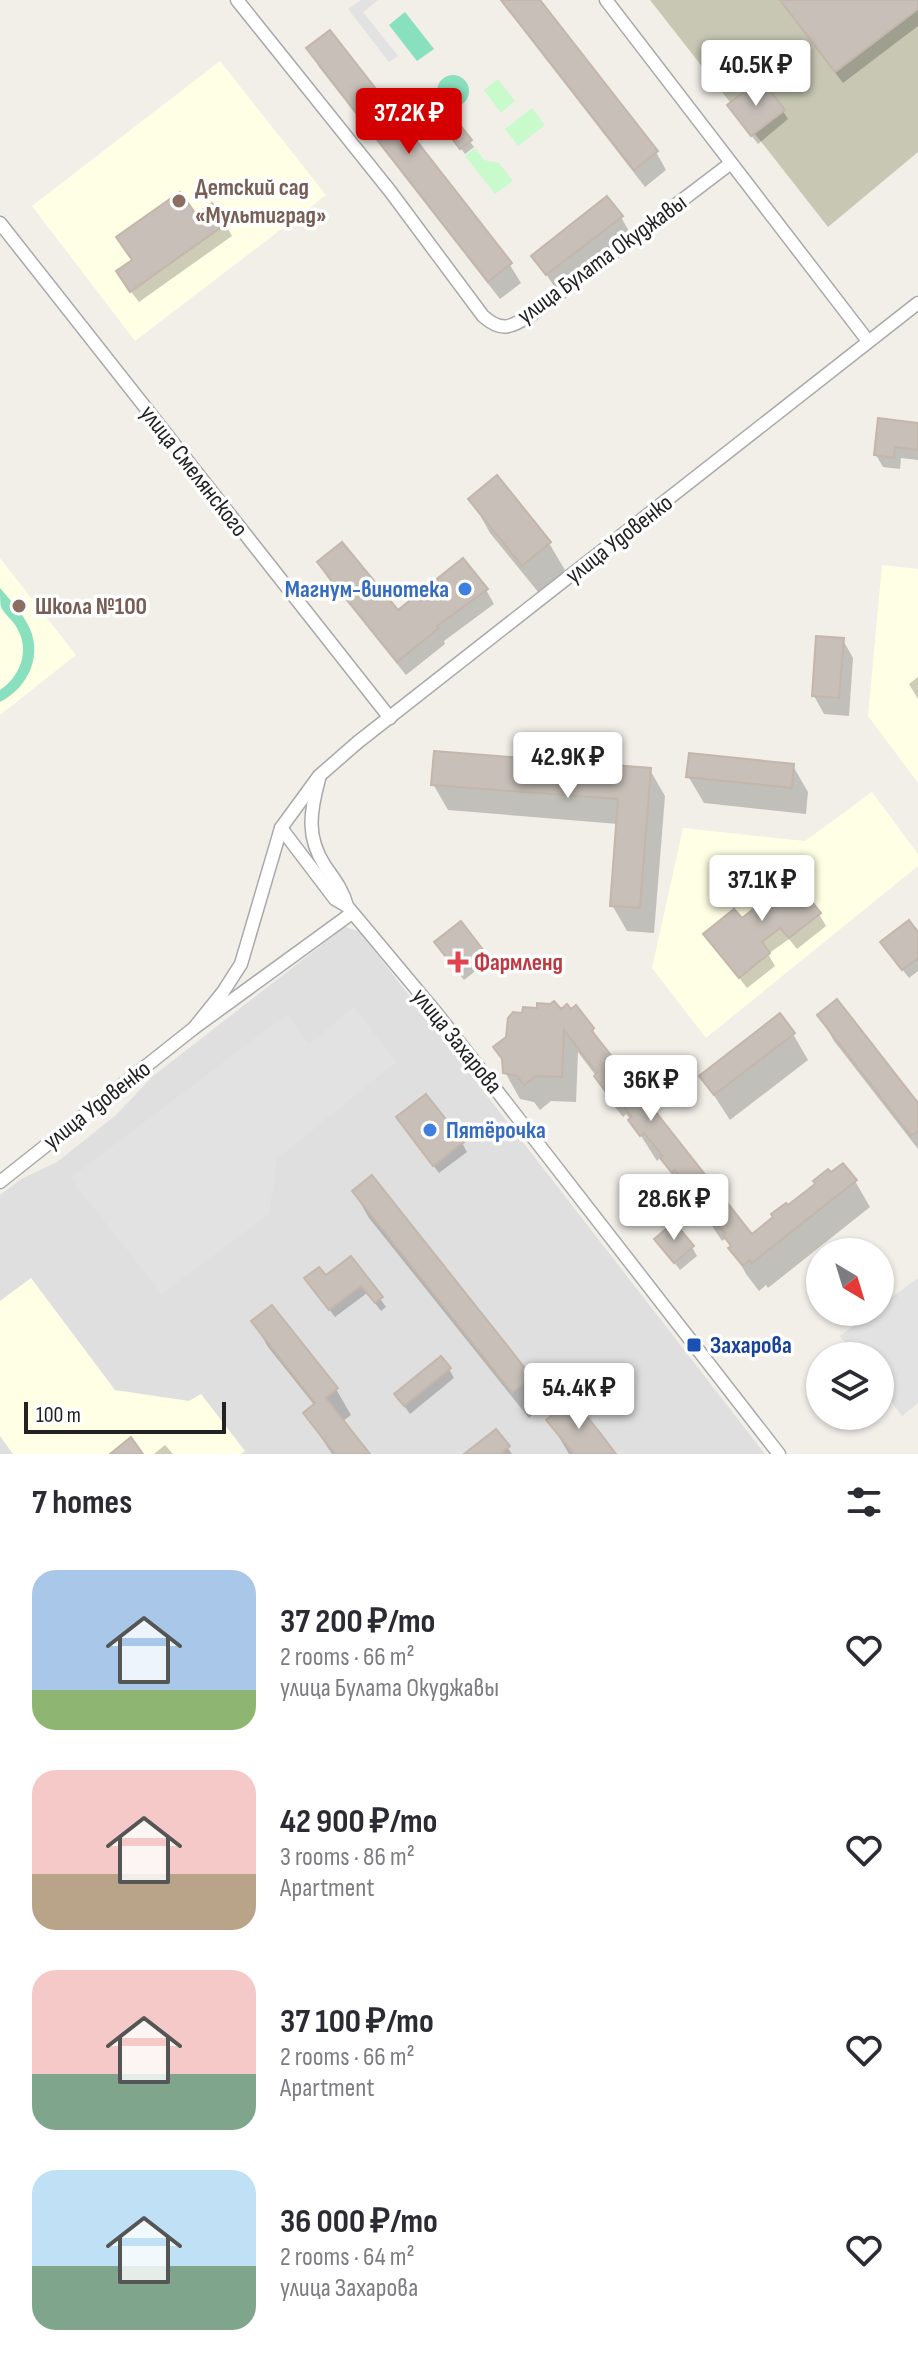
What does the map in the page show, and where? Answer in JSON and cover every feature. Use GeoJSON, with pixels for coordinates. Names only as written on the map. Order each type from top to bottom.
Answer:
{"type":"FeatureCollection","features":[{"type":"Feature","properties":{"kind":"street","name":"улица Булата Окуджавы"},"geometry":{"type":"LineString","coordinates":[[237,0],[390,191],[483,316],[503,328],[531,315],[731,163]]}},
{"type":"Feature","properties":{"kind":"street"},"geometry":{"type":"LineString","coordinates":[[606,0],[868,341]]}},
{"type":"Feature","properties":{"kind":"street","name":"улица Смелянского"},"geometry":{"type":"LineString","coordinates":[[0,223],[390,718]]}},
{"type":"Feature","properties":{"kind":"street","name":"улица Удовенко"},"geometry":{"type":"LineString","coordinates":[[194,1028],[241,964],[281,828],[319,776],[918,303]]}},
{"type":"Feature","properties":{"kind":"street"},"geometry":{"type":"LineString","coordinates":[[319,776],[309,828],[319,857],[348,904]]}},
{"type":"Feature","properties":{"kind":"street"},"geometry":{"type":"LineString","coordinates":[[291,813],[309,828]]}},
{"type":"Feature","properties":{"kind":"street"},"geometry":{"type":"LineString","coordinates":[[281,828],[335,899],[348,904]]}},
{"type":"Feature","properties":{"kind":"street","name":"улица Удовенко"},"geometry":{"type":"LineString","coordinates":[[0,1182],[348,904]]}},
{"type":"Feature","properties":{"kind":"street","name":"улица Захарова"},"geometry":{"type":"LineString","coordinates":[[348,904],[779,1454]]}},
{"type":"Feature","properties":{"kind":"shaded area"},"geometry":{"type":"Polygon","coordinates":[[[361,0],[378,0],[363,12],[398,56],[389,62],[348,9],[361,0]]]}},
{"type":"Feature","properties":{"kind":"shaded area"},"geometry":{"type":"Polygon","coordinates":[[[650,0],[918,0],[918,152],[828,227],[650,0]]]}},
{"type":"Feature","properties":{"kind":"shaded area","name":"Детский сад «Мультиград»"},"geometry":{"type":"Polygon","coordinates":[[[220,61],[326,195],[135,341],[32,206],[220,61]]]}},
{"type":"Feature","properties":{"kind":"shaded area","name":"Школа №100"},"geometry":{"type":"Polygon","coordinates":[[[0,558],[76,655],[0,715],[0,558]]]}},
{"type":"Feature","properties":{"kind":"shaded area"},"geometry":{"type":"Polygon","coordinates":[[[882,565],[918,569],[918,783],[868,716],[882,565]]]}},
{"type":"Feature","properties":{"kind":"shaded area"},"geometry":{"type":"Polygon","coordinates":[[[872,792],[918,854],[918,866],[706,1038],[652,968],[683,828],[805,841],[872,792]]]}},
{"type":"Feature","properties":{"kind":"shaded area"},"geometry":{"type":"Polygon","coordinates":[[[345,927],[359,931],[765,1454],[0,1454],[0,1195],[21,1179],[57,1162],[116,1115],[153,1076],[345,927]]]}},
{"type":"Feature","properties":{"kind":"shaded area"},"geometry":{"type":"Polygon","coordinates":[[[354,1007],[396,1062],[277,1159],[269,1214],[162,1294],[70,1178],[287,1014],[309,1044],[354,1007]]]}},
{"type":"Feature","properties":{"kind":"shaded area"},"geometry":{"type":"Polygon","coordinates":[[[31,1278],[115,1390],[189,1401],[201,1394],[245,1451],[241,1454],[13,1454],[0,1436],[0,1301],[31,1278]]]}},
{"type":"Feature","properties":{"kind":"shaded area"},"geometry":{"type":"Polygon","coordinates":[[[918,1278],[918,1403],[902,1416],[894,1405],[894,1342],[844,1342],[840,1336],[853,1326],[894,1326],[894,1296],[918,1278]]]}},
{"type":"Feature","properties":{"kind":"green space"},"geometry":{"type":"Polygon","coordinates":[[[405,12],[434,49],[417,61],[389,25],[405,12]]]}},
{"type":"Feature","properties":{"kind":"green space"},"geometry":{"type":"Polygon","coordinates":[[[453,75],[465,79],[469,91],[465,103],[453,107],[441,103],[437,91],[441,79],[453,75]]]}},
{"type":"Feature","properties":{"kind":"green space"},"geometry":{"type":"Polygon","coordinates":[[[498,79],[515,101],[501,113],[484,90],[498,79]]]}},
{"type":"Feature","properties":{"kind":"green space"},"geometry":{"type":"Polygon","coordinates":[[[532,108],[545,125],[518,146],[505,129],[532,108]]]}},
{"type":"Feature","properties":{"kind":"green space"},"geometry":{"type":"Polygon","coordinates":[[[475,148],[484,160],[499,163],[513,181],[495,194],[465,156],[475,148]]]}},
{"type":"Feature","properties":{"kind":"green space"},"geometry":{"type":"Polygon","coordinates":[[[0,588],[18,609],[32,634],[34,657],[26,678],[0,702],[0,690],[18,670],[23,645],[17,628],[1,607],[0,588]]]}},
{"type":"Feature","properties":{"kind":"building"},"geometry":{"type":"Polygon","coordinates":[[[501,0],[540,0],[658,151],[634,170],[501,0]]]}},
{"type":"Feature","properties":{"kind":"building"},"geometry":{"type":"Polygon","coordinates":[[[780,0],[918,0],[918,9],[835,72],[780,0]]]}},
{"type":"Feature","properties":{"kind":"building"},"geometry":{"type":"Polygon","coordinates":[[[330,30],[512,263],[488,282],[306,48],[330,30]]]}},
{"type":"Feature","properties":{"kind":"building"},"geometry":{"type":"Polygon","coordinates":[[[761,79],[785,110],[751,136],[727,105],[761,79]]]}},
{"type":"Feature","properties":{"kind":"building"},"geometry":{"type":"Polygon","coordinates":[[[438,120],[456,120],[472,140],[460,149],[438,120]]]}},
{"type":"Feature","properties":{"kind":"building"},"geometry":{"type":"Polygon","coordinates":[[[180,192],[196,214],[212,203],[227,223],[130,292],[116,271],[132,260],[116,237],[180,192]]]}},
{"type":"Feature","properties":{"kind":"building"},"geometry":{"type":"Polygon","coordinates":[[[607,196],[623,216],[546,275],[531,256],[607,196]]]}},
{"type":"Feature","properties":{"kind":"building"},"geometry":{"type":"Polygon","coordinates":[[[878,418],[918,423],[918,450],[895,447],[894,458],[874,455],[878,418]]]}},
{"type":"Feature","properties":{"kind":"building"},"geometry":{"type":"Polygon","coordinates":[[[497,475],[551,542],[522,566],[468,499],[497,475]]]}},
{"type":"Feature","properties":{"kind":"building"},"geometry":{"type":"Polygon","coordinates":[[[342,542],[398,610],[463,558],[488,589],[437,626],[439,628],[397,662],[317,562],[342,542]]]}},
{"type":"Feature","properties":{"kind":"building"},"geometry":{"type":"Polygon","coordinates":[[[816,636],[844,638],[839,698],[812,696],[816,636]]]}},
{"type":"Feature","properties":{"kind":"building"},"geometry":{"type":"Polygon","coordinates":[[[434,751],[651,768],[640,908],[610,906],[618,799],[431,785],[434,751]]]}},
{"type":"Feature","properties":{"kind":"building"},"geometry":{"type":"Polygon","coordinates":[[[689,753],[794,764],[792,788],[686,777],[689,753]]]}},
{"type":"Feature","properties":{"kind":"building"},"geometry":{"type":"Polygon","coordinates":[[[785,868],[821,913],[789,938],[780,928],[762,942],[770,953],[739,978],[703,934],[734,909],[742,918],[761,903],[753,894],[785,868]]]}},
{"type":"Feature","properties":{"kind":"building"},"geometry":{"type":"Polygon","coordinates":[[[909,920],[918,932],[918,958],[902,970],[880,942],[909,920]]]}},
{"type":"Feature","properties":{"kind":"building"},"geometry":{"type":"Polygon","coordinates":[[[461,921],[484,951],[458,972],[434,942],[461,921]]]}},
{"type":"Feature","properties":{"kind":"building"},"geometry":{"type":"Polygon","coordinates":[[[837,999],[918,1103],[918,1131],[911,1136],[817,1015],[837,999]]]}},
{"type":"Feature","properties":{"kind":"building"},"geometry":{"type":"Polygon","coordinates":[[[554,1001],[561,1009],[567,1004],[571,1009],[576,1005],[594,1028],[592,1031],[752,1234],[773,1217],[771,1214],[815,1184],[813,1181],[828,1169],[831,1172],[843,1163],[857,1180],[752,1263],[750,1260],[743,1266],[728,1248],[731,1246],[723,1235],[725,1233],[709,1214],[706,1217],[696,1203],[699,1201],[675,1170],[672,1173],[644,1133],[640,1136],[628,1120],[632,1117],[610,1089],[606,1092],[594,1076],[597,1073],[564,1030],[562,1077],[536,1076],[524,1085],[517,1076],[503,1073],[502,1059],[493,1047],[506,1037],[508,1018],[513,1012],[522,1013],[523,1007],[537,1008],[537,1003],[550,1004],[554,1001]]]}},
{"type":"Feature","properties":{"kind":"building"},"geometry":{"type":"Polygon","coordinates":[[[780,1013],[795,1033],[714,1095],[699,1076],[780,1013]]]}},
{"type":"Feature","properties":{"kind":"building","name":"Пятёрочка"},"geometry":{"type":"Polygon","coordinates":[[[426,1094],[464,1142],[433,1166],[396,1117],[426,1094]]]}},
{"type":"Feature","properties":{"kind":"building"},"geometry":{"type":"Polygon","coordinates":[[[372,1175],[532,1377],[512,1393],[352,1191],[372,1175]]]}},
{"type":"Feature","properties":{"kind":"building"},"geometry":{"type":"Polygon","coordinates":[[[674,1222],[694,1246],[674,1263],[654,1239],[674,1222]]]}},
{"type":"Feature","properties":{"kind":"building"},"geometry":{"type":"Polygon","coordinates":[[[351,1256],[383,1297],[375,1303],[361,1286],[329,1310],[304,1278],[319,1267],[326,1275],[351,1256]]]}},
{"type":"Feature","properties":{"kind":"building"},"geometry":{"type":"Polygon","coordinates":[[[272,1305],[338,1388],[326,1398],[370,1454],[335,1454],[303,1413],[315,1403],[251,1321],[272,1305]]]}},
{"type":"Feature","properties":{"kind":"building"},"geometry":{"type":"Polygon","coordinates":[[[441,1356],[451,1368],[404,1406],[394,1394],[441,1356]]]}},
{"type":"Feature","properties":{"kind":"building"},"geometry":{"type":"Polygon","coordinates":[[[573,1399],[616,1454],[574,1454],[546,1420],[573,1399]]]}},
{"type":"Feature","properties":{"kind":"building"},"geometry":{"type":"Polygon","coordinates":[[[496,1429],[510,1446],[500,1454],[464,1454],[496,1429]]]}},
{"type":"Feature","properties":{"kind":"building"},"geometry":{"type":"Polygon","coordinates":[[[131,1437],[143,1454],[110,1454],[131,1437]]]}},
{"type":"Feature","properties":{"kind":"place","name":"Детский сад «Мультиград»"},"geometry":{"type":"Point","coordinates":[179,201]}},
{"type":"Feature","properties":{"kind":"place","name":"Магнум-винотека"},"geometry":{"type":"Point","coordinates":[465,589]}},
{"type":"Feature","properties":{"kind":"place","name":"Школа №100"},"geometry":{"type":"Point","coordinates":[19,606]}},
{"type":"Feature","properties":{"kind":"place","name":"Фармленд"},"geometry":{"type":"Point","coordinates":[458,962]}},
{"type":"Feature","properties":{"kind":"place","name":"Пятёрочка"},"geometry":{"type":"Point","coordinates":[430,1130]}},
{"type":"Feature","properties":{"kind":"place","name":"Захарова"},"geometry":{"type":"Point","coordinates":[694,1345]}}]}
